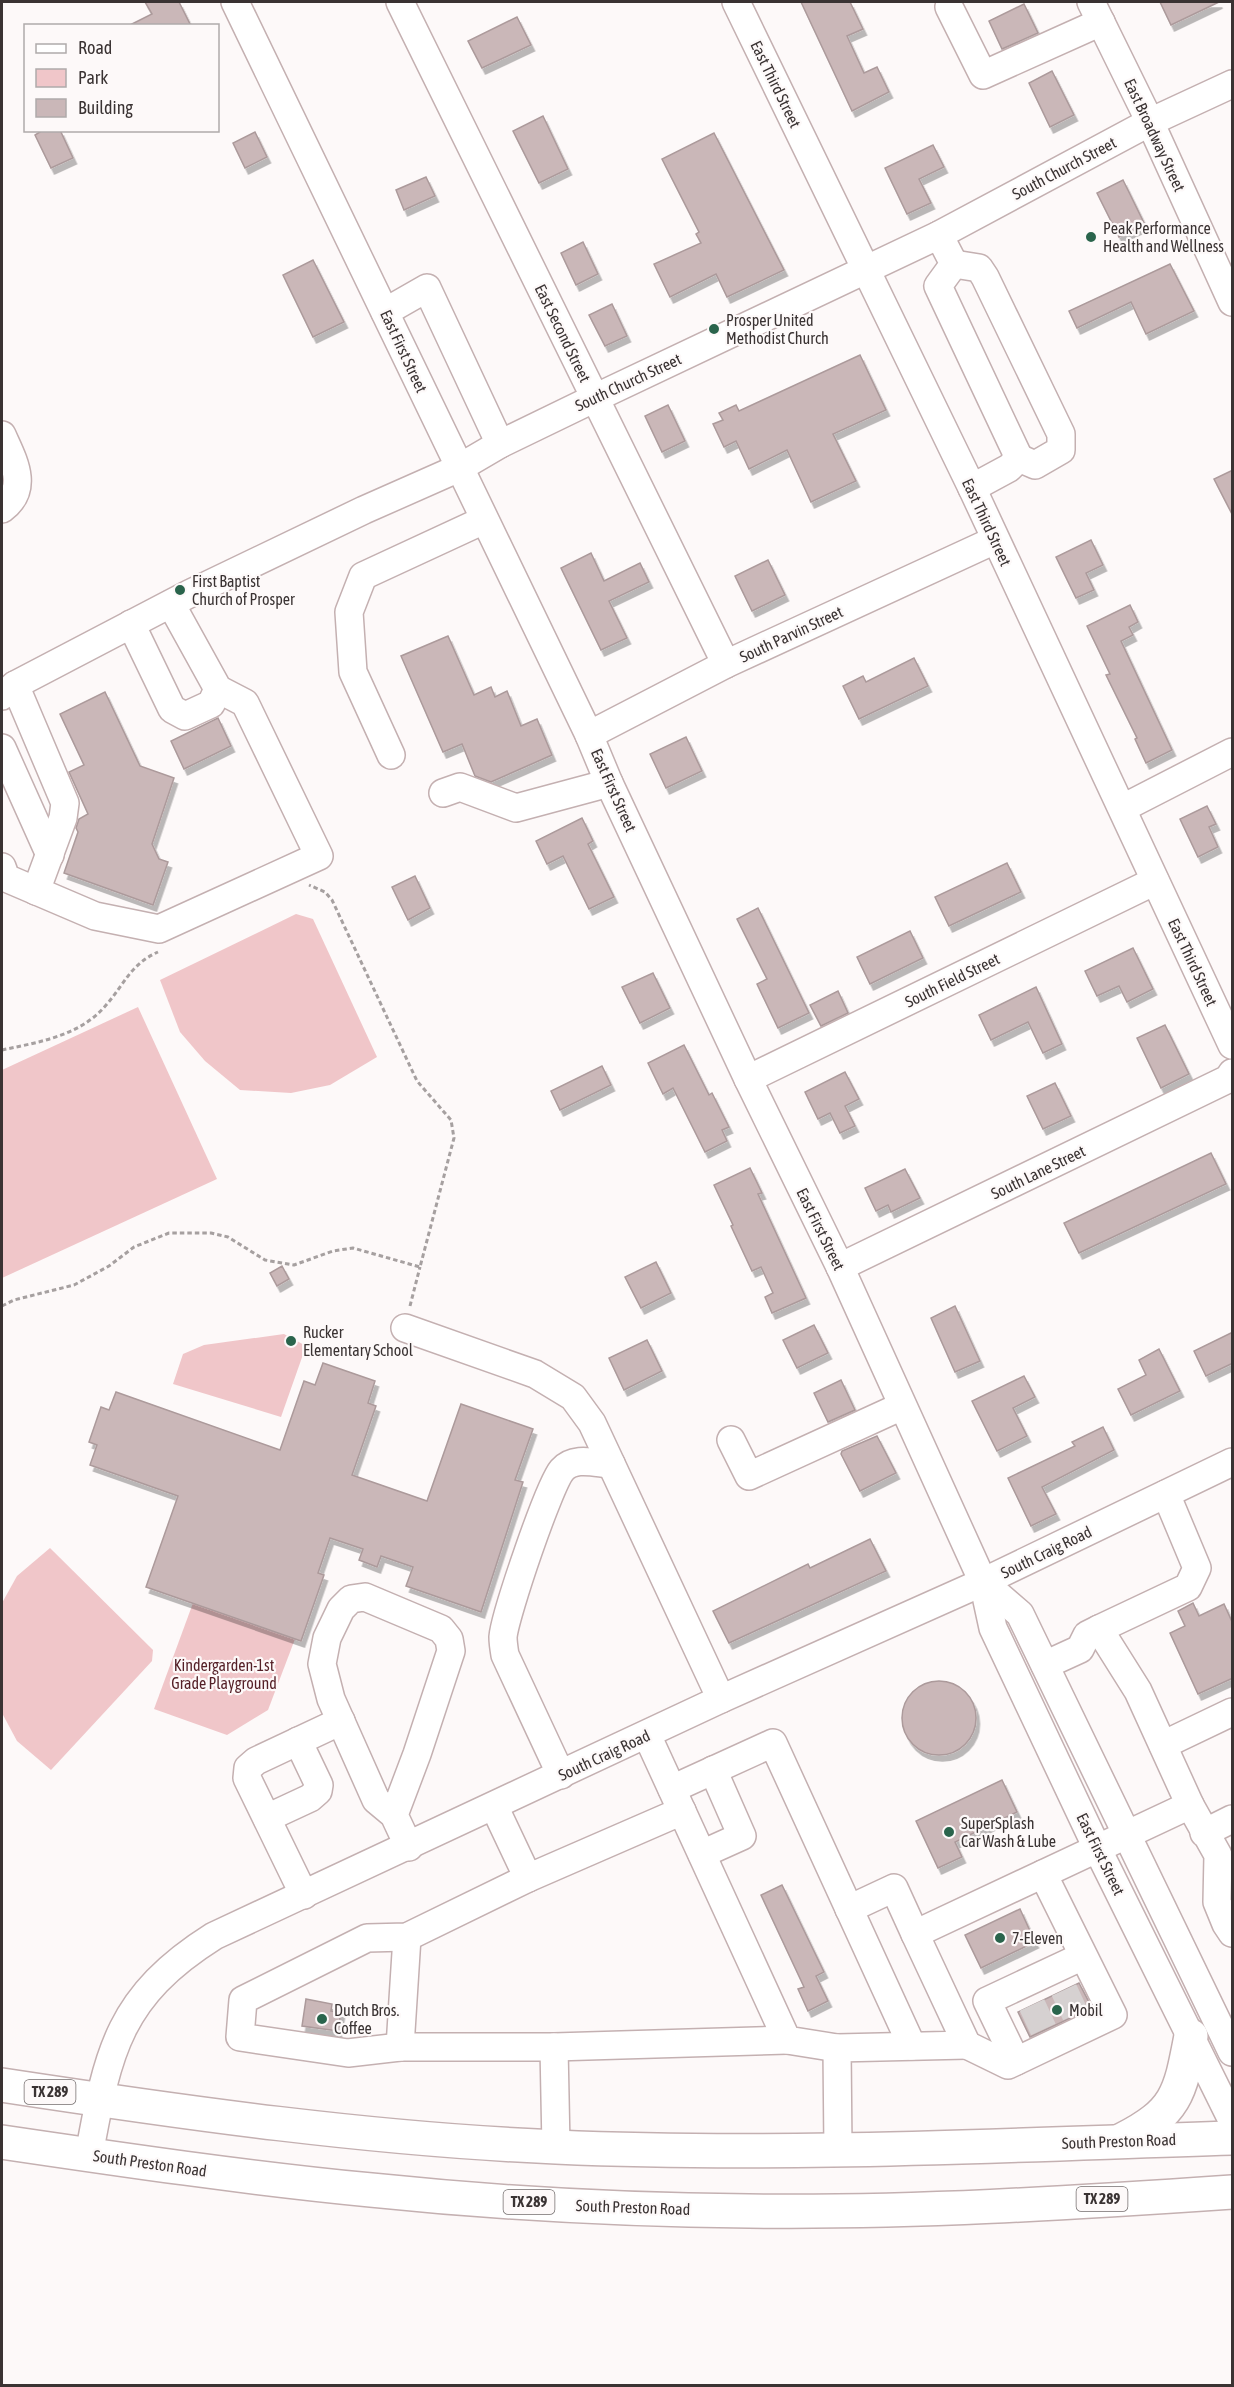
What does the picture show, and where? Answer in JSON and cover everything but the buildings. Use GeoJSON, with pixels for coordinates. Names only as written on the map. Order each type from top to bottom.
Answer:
{"type":"FeatureCollection","features":[{"type":"Feature","properties":{"kind":"main road"},"geometry":{"type":"LineString","coordinates":[[1119,2141],[1155,2120],[1174,2099],[1182,2082],[1191,2036]]}},
{"type":"Feature","properties":{"kind":"main road","name":"South Preston Road"},"geometry":{"type":"LineString","coordinates":[[2,2085],[99,2100],[351,2132],[556,2147],[838,2150],[1233,2138]]}},
{"type":"Feature","properties":{"kind":"main road","name":"South Preston Road"},"geometry":{"type":"LineString","coordinates":[[2,2142],[88,2155],[372,2190],[510,2201],[735,2211],[822,2212],[1233,2192]]}},
{"type":"Feature","properties":{"kind":"street","name":"East First Street"},"geometry":{"type":"LineString","coordinates":[[235,2],[590,735],[609,783],[840,1268],[983,1582],[993,1628],[1097,1848],[1233,2120]]}},
{"type":"Feature","properties":{"kind":"street","name":"East Second Street"},"geometry":{"type":"LineString","coordinates":[[400,2],[726,664]]}},
{"type":"Feature","properties":{"kind":"street","name":"East Third Street"},"geometry":{"type":"LineString","coordinates":[[736,2],[972,488],[1233,1045]]}},
{"type":"Feature","properties":{"kind":"street"},"geometry":{"type":"LineString","coordinates":[[949,6],[982,75],[1096,12]]}},
{"type":"Feature","properties":{"kind":"street","name":"East Broadway Street"},"geometry":{"type":"LineString","coordinates":[[1096,12],[1150,122],[1233,302]]}},
{"type":"Feature","properties":{"kind":"street","name":"South Church Street"},"geometry":{"type":"LineString","coordinates":[[8,690],[171,604],[364,510],[459,468],[500,444],[939,235],[1150,122],[1233,84]]}},
{"type":"Feature","properties":{"kind":"street"},"geometry":{"type":"LineString","coordinates":[[939,235],[954,264]]}},
{"type":"Feature","properties":{"kind":"street"},"geometry":{"type":"LineString","coordinates":[[954,264],[979,268],[985,277],[1061,434],[1061,450],[1035,465],[1015,447],[938,286],[954,264]]}},
{"type":"Feature","properties":{"kind":"street"},"geometry":{"type":"LineString","coordinates":[[385,312],[427,288],[500,444]]}},
{"type":"Feature","properties":{"kind":"street"},"geometry":{"type":"LineString","coordinates":[[2,435],[18,475],[8,501]]}},
{"type":"Feature","properties":{"kind":"street"},"geometry":{"type":"LineString","coordinates":[[972,488],[1010,468],[1015,447]]}},
{"type":"Feature","properties":{"kind":"street"},"geometry":{"type":"LineString","coordinates":[[391,755],[353,672],[349,612],[363,576],[484,520]]}},
{"type":"Feature","properties":{"kind":"street","name":"South Parvin Street"},"geometry":{"type":"LineString","coordinates":[[590,735],[726,664],[995,540]]}},
{"type":"Feature","properties":{"kind":"street"},"geometry":{"type":"LineString","coordinates":[[2,867],[6,879],[95,916],[159,929],[319,856],[245,703],[218,689],[171,604]]}},
{"type":"Feature","properties":{"kind":"street"},"geometry":{"type":"LineString","coordinates":[[131,624],[172,709],[185,716],[211,704],[218,689]]}},
{"type":"Feature","properties":{"kind":"street"},"geometry":{"type":"LineString","coordinates":[[8,690],[65,803],[63,818],[36,891]]}},
{"type":"Feature","properties":{"kind":"street"},"geometry":{"type":"LineString","coordinates":[[2,748],[50,855]]}},
{"type":"Feature","properties":{"kind":"street"},"geometry":{"type":"LineString","coordinates":[[1123,808],[1233,752]]}},
{"type":"Feature","properties":{"kind":"street"},"geometry":{"type":"LineString","coordinates":[[443,793],[460,787],[516,808],[609,783]]}},
{"type":"Feature","properties":{"kind":"street","name":"South Field Street"},"geometry":{"type":"LineString","coordinates":[[748,1079],[1155,881]]}},
{"type":"Feature","properties":{"kind":"street","name":"South Lane Street"},"geometry":{"type":"LineString","coordinates":[[840,1268],[1228,1079],[1233,1073]]}},
{"type":"Feature","properties":{"kind":"street"},"geometry":{"type":"LineString","coordinates":[[405,1328],[535,1374],[573,1397],[592,1423],[721,1699]]}},
{"type":"Feature","properties":{"kind":"street"},"geometry":{"type":"LineString","coordinates":[[731,1440],[748,1476],[902,1406]]}},
{"type":"Feature","properties":{"kind":"street"},"geometry":{"type":"LineString","coordinates":[[561,1775],[505,1655],[503,1636],[536,1533],[562,1469],[578,1461],[610,1464]]}},
{"type":"Feature","properties":{"kind":"street","name":"South Craig Road"},"geometry":{"type":"LineString","coordinates":[[88,2155],[99,2100],[110,2058],[120,2032],[137,2004],[164,1973],[181,1958],[214,1936],[721,1699],[983,1582],[1233,1462]]}},
{"type":"Feature","properties":{"kind":"street"},"geometry":{"type":"LineString","coordinates":[[1045,1665],[1080,1649],[1087,1635],[1188,1587],[1197,1568],[1166,1494]]}},
{"type":"Feature","properties":{"kind":"street","name":"East First Street"},"geometry":{"type":"LineString","coordinates":[[983,1582],[1020,1614],[1233,2052]]}},
{"type":"Feature","properties":{"kind":"street"},"geometry":{"type":"LineString","coordinates":[[394,1815],[451,1651],[449,1639],[441,1629],[365,1597],[351,1599],[341,1609],[327,1638],[321,1664],[331,1699],[376,1800],[394,1815],[408,1847]]}},
{"type":"Feature","properties":{"kind":"street"},"geometry":{"type":"LineString","coordinates":[[1099,1629],[1138,1691],[1190,1805],[1218,1855],[1217,1902],[1226,1924],[1233,1933]]}},
{"type":"Feature","properties":{"kind":"street"},"geometry":{"type":"LineString","coordinates":[[1163,1745],[1233,1712]]}},
{"type":"Feature","properties":{"kind":"street"},"geometry":{"type":"LineString","coordinates":[[304,1895],[247,1778],[248,1768],[256,1761],[341,1721]]}},
{"type":"Feature","properties":{"kind":"street"},"geometry":{"type":"LineString","coordinates":[[647,1735],[787,2040]]}},
{"type":"Feature","properties":{"kind":"street"},"geometry":{"type":"LineString","coordinates":[[267,1818],[310,1798],[318,1791],[319,1785],[298,1741]]}},
{"type":"Feature","properties":{"kind":"street"},"geometry":{"type":"LineString","coordinates":[[912,2046],[773,1743],[713,1770],[677,1800],[407,1938],[367,1938],[243,2000],[240,2037],[348,2054],[400,2047],[554,2047],[787,2040],[837,2048],[968,2045],[1008,2065],[1048,2038],[1080,2023],[1113,2015],[1043,1874]]}},
{"type":"Feature","properties":{"kind":"street"},"geometry":{"type":"LineString","coordinates":[[702,1854],[742,1836],[713,1770]]}},
{"type":"Feature","properties":{"kind":"street"},"geometry":{"type":"LineString","coordinates":[[915,1934],[1190,1805]]}},
{"type":"Feature","properties":{"kind":"street"},"geometry":{"type":"LineString","coordinates":[[495,1806],[528,1878]]}},
{"type":"Feature","properties":{"kind":"street"},"geometry":{"type":"LineString","coordinates":[[1204,1833],[1233,1819]]}},
{"type":"Feature","properties":{"kind":"street"},"geometry":{"type":"LineString","coordinates":[[849,1909],[894,1888],[968,2045]]}},
{"type":"Feature","properties":{"kind":"street"},"geometry":{"type":"LineString","coordinates":[[400,2047],[407,1938]]}},
{"type":"Feature","properties":{"kind":"street"},"geometry":{"type":"LineString","coordinates":[[1016,2061],[987,2001],[1027,1995],[1059,1980],[1083,1956]]}},
{"type":"Feature","properties":{"kind":"street"},"geometry":{"type":"LineString","coordinates":[[554,2047],[556,2147]]}},
{"type":"Feature","properties":{"kind":"street"},"geometry":{"type":"LineString","coordinates":[[837,2048],[838,2150]]}},
{"type":"Feature","properties":{"kind":"path"},"geometry":{"type":"LineString","coordinates":[[301,886],[307,884],[325,892],[332,900],[417,1081],[451,1120],[454,1138],[405,1328]]}},
{"type":"Feature","properties":{"kind":"path"},"geometry":{"type":"LineString","coordinates":[[2,1050],[64,1034],[88,1022],[106,1006],[136,964],[168,948]]}},
{"type":"Feature","properties":{"kind":"path"},"geometry":{"type":"LineString","coordinates":[[2,1306],[14,1300],[74,1285],[109,1266],[134,1247],[169,1233],[211,1233],[228,1237],[265,1260],[294,1265],[333,1251],[352,1248],[420,1267]]}},
{"type":"Feature","properties":{"kind":"green space"},"geometry":{"type":"Polygon","coordinates":[[[296,914],[313,919],[377,1057],[330,1085],[291,1093],[240,1090],[205,1061],[180,1032],[160,980],[296,914]]]}},
{"type":"Feature","properties":{"kind":"green space"},"geometry":{"type":"Polygon","coordinates":[[[138,1007],[217,1179],[2,1278],[2,1070],[138,1007]]]}},
{"type":"Feature","properties":{"kind":"green space"},"geometry":{"type":"Polygon","coordinates":[[[284,1334],[306,1346],[281,1417],[173,1384],[183,1354],[204,1345],[284,1334]]]}},
{"type":"Feature","properties":{"kind":"green space"},"geometry":{"type":"Polygon","coordinates":[[[50,1548],[153,1650],[152,1661],[51,1770],[17,1741],[2,1713],[2,1603],[17,1576],[50,1548]]]}},
{"type":"Feature","properties":{"kind":"green space","name":"Kindergarden-1st Grade Playground"},"geometry":{"type":"Polygon","coordinates":[[[193,1603],[295,1639],[268,1710],[227,1735],[154,1709],[193,1603]]]}},
{"type":"Feature","properties":{"kind":"tunnel"},"geometry":{"type":"LineString","coordinates":[[1064,1990],[1077,2018]]}},
{"type":"Feature","properties":{"kind":"tunnel"},"geometry":{"type":"LineString","coordinates":[[1032,2005],[1045,2033]]}},
{"type":"Feature","properties":{"kind":"place","name":"Peak Performance Health and Wellness"},"geometry":{"type":"Point","coordinates":[1091,237]}},
{"type":"Feature","properties":{"kind":"place","name":"Prosper United Methodist Church"},"geometry":{"type":"Point","coordinates":[714,329]}},
{"type":"Feature","properties":{"kind":"place","name":"First Baptist Church of Prosper"},"geometry":{"type":"Point","coordinates":[180,590]}},
{"type":"Feature","properties":{"kind":"place","name":"Rucker Elementary School"},"geometry":{"type":"Point","coordinates":[291,1341]}},
{"type":"Feature","properties":{"kind":"place","name":"SuperSplash Car Wash & Lube"},"geometry":{"type":"Point","coordinates":[949,1832]}},
{"type":"Feature","properties":{"kind":"place","name":"7-Eleven"},"geometry":{"type":"Point","coordinates":[1000,1938]}},
{"type":"Feature","properties":{"kind":"place","name":"Mobil"},"geometry":{"type":"Point","coordinates":[1057,2010]}},
{"type":"Feature","properties":{"kind":"place","name":"Dutch Bros. Coffee"},"geometry":{"type":"Point","coordinates":[322,2019]}}]}
